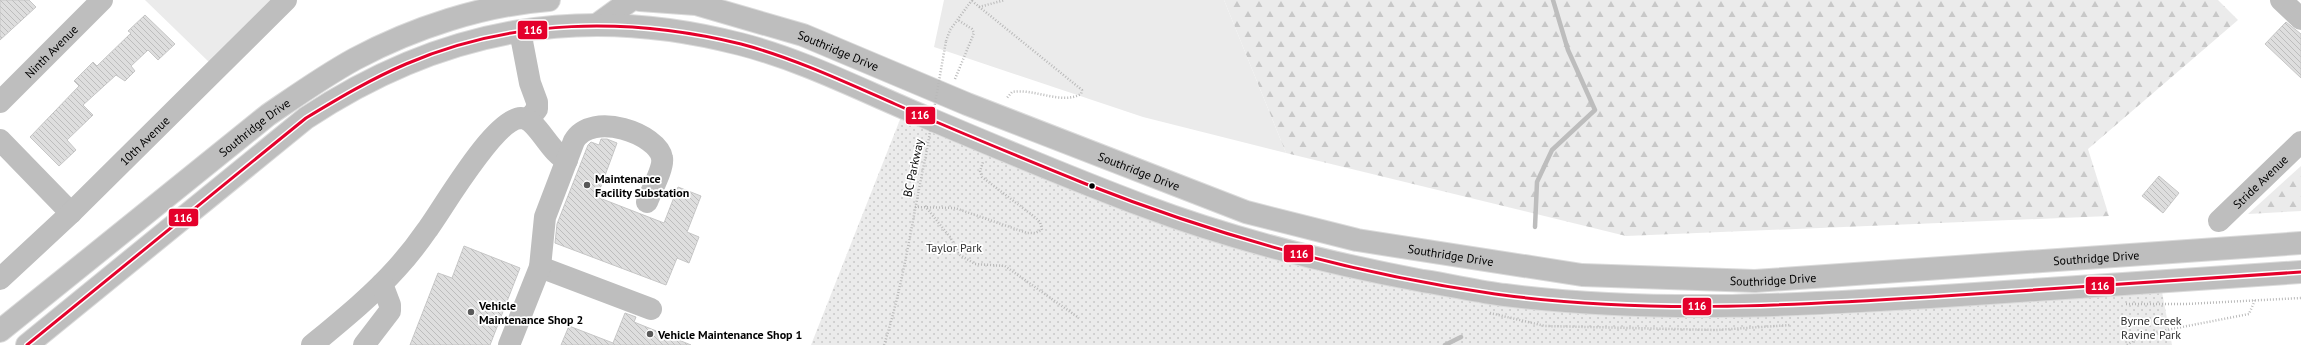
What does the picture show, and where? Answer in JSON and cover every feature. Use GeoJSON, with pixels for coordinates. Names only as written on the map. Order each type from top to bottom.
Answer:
{"type":"FeatureCollection","features":[{"type":"Feature","properties":{"kind":"main road","name":"Ninth Avenue"},"geometry":{"type":"LineString","coordinates":[[0,102],[102,0]]}},
{"type":"Feature","properties":{"kind":"main road","name":"10th Avenue"},"geometry":{"type":"LineString","coordinates":[[0,280],[71,213],[286,0]]}},
{"type":"Feature","properties":{"kind":"main road","name":"Southridge Drive"},"geometry":{"type":"LineString","coordinates":[[0,331],[268,116],[310,86],[356,59],[402,38],[490,9],[549,0]]}},
{"type":"Feature","properties":{"kind":"main road"},"geometry":{"type":"LineString","coordinates":[[598,24],[630,0]]}},
{"type":"Feature","properties":{"kind":"main road","name":"Southridge Drive"},"geometry":{"type":"LineString","coordinates":[[640,0],[696,4],[803,35],[967,104],[1246,212],[1357,240],[1582,275],[1755,281],[2301,244]]}},
{"type":"Feature","properties":{"kind":"main road"},"geometry":{"type":"LineString","coordinates":[[2281,0],[2301,19]]}},
{"type":"Feature","properties":{"kind":"main road","name":"Southridge Drive"},"geometry":{"type":"LineString","coordinates":[[27,345],[306,118],[342,95],[398,67],[436,52],[482,38],[520,30],[598,24],[686,32],[744,45],[809,68],[964,134],[1141,205],[1201,226],[1274,248],[1371,271],[1504,295],[1621,304],[1729,308],[1847,303],[2301,272]]}},
{"type":"Feature","properties":{"kind":"main road"},"geometry":{"type":"LineString","coordinates":[[520,30],[531,87],[537,102],[536,109],[528,120]]}},
{"type":"Feature","properties":{"kind":"main road"},"geometry":{"type":"LineString","coordinates":[[312,345],[382,284],[427,230],[492,139],[509,122],[520,118],[528,120],[557,155],[567,160]]}},
{"type":"Feature","properties":{"kind":"main road"},"geometry":{"type":"LineString","coordinates":[[509,345],[540,267],[545,217],[577,137],[588,128],[614,126],[640,136],[659,151],[662,158],[662,164],[647,202]]}},
{"type":"Feature","properties":{"kind":"main road"},"geometry":{"type":"LineString","coordinates":[[0,140],[71,213]]}},
{"type":"Feature","properties":{"kind":"main road","name":"Stride Avenue"},"geometry":{"type":"LineString","coordinates":[[2219,221],[2301,142]]}},
{"type":"Feature","properties":{"kind":"main road"},"geometry":{"type":"LineString","coordinates":[[540,267],[651,309]]}},
{"type":"Feature","properties":{"kind":"main road"},"geometry":{"type":"LineString","coordinates":[[364,345],[390,311],[390,305],[382,284]]}},
{"type":"Feature","properties":{"kind":"path"},"geometry":{"type":"LineString","coordinates":[[978,7],[1005,0]]}},
{"type":"Feature","properties":{"kind":"path"},"geometry":{"type":"LineString","coordinates":[[972,1],[1082,90],[1081,94],[1072,98],[1021,91],[1012,92],[1004,103]]}},
{"type":"Feature","properties":{"kind":"path","name":"BC Parkway"},"geometry":{"type":"LineString","coordinates":[[884,345],[906,266],[915,207],[926,155],[946,41],[950,30],[972,1]]}},
{"type":"Feature","properties":{"kind":"path"},"geometry":{"type":"LineString","coordinates":[[954,81],[974,33],[972,29],[958,20]]}},
{"type":"Feature","properties":{"kind":"path"},"geometry":{"type":"LineString","coordinates":[[925,206],[950,237],[960,255],[975,264],[1005,266],[1079,318]]}},
{"type":"Feature","properties":{"kind":"path"},"geometry":{"type":"LineString","coordinates":[[2127,345],[2141,335],[2249,314],[2255,300]]}},
{"type":"Feature","properties":{"kind":"green space"},"geometry":{"type":"Polygon","coordinates":[[[145,0],[274,0],[211,64],[145,0]]]}},
{"type":"Feature","properties":{"kind":"green space"},"geometry":{"type":"Polygon","coordinates":[[[944,0],[1224,0],[1286,153],[1143,117],[934,47],[944,0]]]}},
{"type":"Feature","properties":{"kind":"green space"},"geometry":{"type":"Polygon","coordinates":[[[1224,0],[2218,0],[2238,20],[2088,149],[2109,216],[1626,236],[1286,153],[1224,0]]]}},
{"type":"Feature","properties":{"kind":"green space","name":"Taylor Park"},"geometry":{"type":"Polygon","coordinates":[[[901,117],[1297,265],[1429,293],[1603,314],[1697,318],[1828,315],[2162,292],[2172,345],[811,345],[901,117]]]}},
{"type":"Feature","properties":{"kind":"green space"},"geometry":{"type":"Polygon","coordinates":[[[2301,166],[2301,211],[2248,214],[2301,166]]]}},
{"type":"Feature","properties":{"kind":"building"},"geometry":{"type":"Polygon","coordinates":[[[0,0],[29,0],[36,7],[0,40],[0,0]]]}},
{"type":"Feature","properties":{"kind":"building"},"geometry":{"type":"Polygon","coordinates":[[[145,15],[175,44],[158,60],[148,50],[131,66],[135,71],[125,81],[116,75],[83,105],[93,115],[67,140],[76,150],[59,166],[30,137],[79,86],[74,81],[93,62],[97,66],[131,33],[128,31],[145,15]]]}},
{"type":"Feature","properties":{"kind":"building"},"geometry":{"type":"Polygon","coordinates":[[[2286,22],[2301,34],[2301,78],[2265,44],[2286,22]]]}},
{"type":"Feature","properties":{"kind":"building"},"geometry":{"type":"Polygon","coordinates":[[[601,139],[607,139],[617,143],[597,197],[664,223],[678,187],[701,196],[687,232],[699,237],[689,263],[677,258],[666,285],[555,243],[557,224],[588,145],[591,142],[599,145],[601,139]]]}},
{"type":"Feature","properties":{"kind":"building"},"geometry":{"type":"Polygon","coordinates":[[[2159,176],[2179,193],[2163,213],[2142,196],[2159,176]]]}},
{"type":"Feature","properties":{"kind":"building","name":"Vehicle Maintenance Shop 2"},"geometry":{"type":"Polygon","coordinates":[[[464,246],[520,268],[490,345],[410,345],[438,273],[452,278],[464,246]]]}},
{"type":"Feature","properties":{"kind":"building"},"geometry":{"type":"Polygon","coordinates":[[[625,313],[636,317],[634,322],[691,345],[561,345],[569,326],[613,343],[625,313]]]}},
{"type":"Feature","properties":{"kind":"waterway"},"geometry":{"type":"LineString","coordinates":[[1535,227],[1537,182],[1552,150],[1595,110],[1568,50],[1553,0]]}},
{"type":"Feature","properties":{"kind":"waterway"},"geometry":{"type":"LineString","coordinates":[[1445,345],[1461,337]]}},
{"type":"Feature","properties":{"kind":"transit line","name":"116"},"geometry":{"type":"LineString","coordinates":[[27,345],[306,118],[331,103],[393,70],[446,49],[487,38],[529,30],[572,27],[614,26],[657,29],[699,35],[741,44],[780,56],[819,71],[966,135],[1086,184],[1186,220],[1288,251],[1339,264],[1391,276],[1495,294],[1603,304],[1658,306],[1766,305],[1929,297],[2301,272]]}},
{"type":"Feature","properties":{"kind":"place","name":"Maintenance Facility Substation"},"geometry":{"type":"Point","coordinates":[587,185]}},
{"type":"Feature","properties":{"kind":"place","name":"Vehicle Maintenance Shop 2"},"geometry":{"type":"Point","coordinates":[471,312]}},
{"type":"Feature","properties":{"kind":"place","name":"Vehicle Maintenance Shop 1"},"geometry":{"type":"Point","coordinates":[650,334]}},
{"type":"Feature","properties":{"kind":"park label","name":"Byrne Creek Ravine Park"},"geometry":{"type":"Point","coordinates":[2151,327]}}]}
